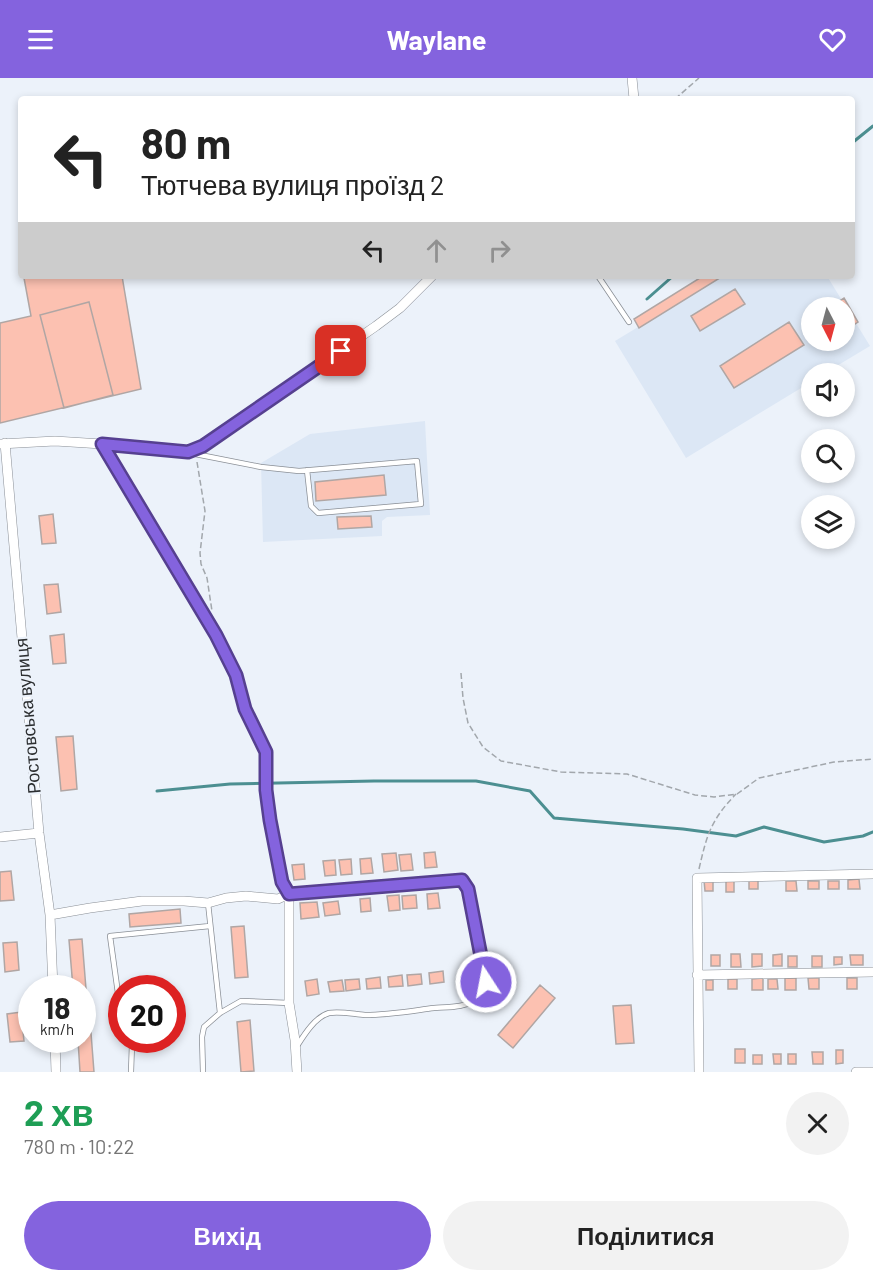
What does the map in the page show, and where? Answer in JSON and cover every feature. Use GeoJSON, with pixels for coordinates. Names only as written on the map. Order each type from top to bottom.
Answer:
{"type":"FeatureCollection","features":[{"type":"Feature","properties":{"kind":"street"},"geometry":{"type":"LineString","coordinates":[[632,78],[634,96]]}},
{"type":"Feature","properties":{"kind":"street"},"geometry":{"type":"LineString","coordinates":[[2,444],[55,441],[192,453],[376,326],[400,308],[429,279]]}},
{"type":"Feature","properties":{"kind":"street","name":"Ростовська вулиця"},"geometry":{"type":"LineString","coordinates":[[2,444],[39,833],[50,915],[52,975]]}},
{"type":"Feature","properties":{"kind":"street"},"geometry":{"type":"LineString","coordinates":[[102,444],[216,635],[236,675],[245,709],[266,752],[266,790],[270,820],[282,882],[289,894],[289,1003],[297,1072]]}},
{"type":"Feature","properties":{"kind":"street"},"geometry":{"type":"LineString","coordinates":[[0,837],[39,833]]}},
{"type":"Feature","properties":{"kind":"street"},"geometry":{"type":"LineString","coordinates":[[699,1072],[697,878],[873,874]]}},
{"type":"Feature","properties":{"kind":"street"},"geometry":{"type":"LineString","coordinates":[[50,915],[142,901],[208,903],[246,896],[278,899],[289,894],[462,880]]}},
{"type":"Feature","properties":{"kind":"street"},"geometry":{"type":"LineString","coordinates":[[697,975],[873,972]]}},
{"type":"Feature","properties":{"kind":"street"},"geometry":{"type":"LineString","coordinates":[[55,1053],[55,1072]]}},
{"type":"Feature","properties":{"kind":"street"},"geometry":{"type":"LineString","coordinates":[[856,1072],[873,1072]]}},
{"type":"Feature","properties":{"kind":"lane"},"geometry":{"type":"LineString","coordinates":[[600,279],[629,322]]}},
{"type":"Feature","properties":{"kind":"lane"},"geometry":{"type":"LineString","coordinates":[[192,453],[261,467],[299,471],[307,470],[417,461],[421,504],[318,513],[311,506],[307,470]]}},
{"type":"Feature","properties":{"kind":"lane"},"geometry":{"type":"LineString","coordinates":[[295,1048],[316,1021],[327,1014],[395,1014],[463,1006],[478,998],[486,982],[468,889],[462,880]]}},
{"type":"Feature","properties":{"kind":"lane"},"geometry":{"type":"LineString","coordinates":[[208,903],[220,1013]]}},
{"type":"Feature","properties":{"kind":"lane"},"geometry":{"type":"LineString","coordinates":[[115,975],[110,936],[210,926]]}},
{"type":"Feature","properties":{"kind":"lane"},"geometry":{"type":"LineString","coordinates":[[203,1072],[204,1027],[220,1013],[241,1001],[289,1003]]}},
{"type":"Feature","properties":{"kind":"lane"},"geometry":{"type":"LineString","coordinates":[[131,1072],[132,1053]]}},
{"type":"Feature","properties":{"kind":"path"},"geometry":{"type":"LineString","coordinates":[[678,96],[699,78]]}},
{"type":"Feature","properties":{"kind":"path"},"geometry":{"type":"LineString","coordinates":[[192,453],[205,511],[200,553],[212,610]]}},
{"type":"Feature","properties":{"kind":"path"},"geometry":{"type":"LineString","coordinates":[[460,673],[468,723],[483,747],[501,761],[561,772],[627,774],[695,795],[714,797],[736,794]]}},
{"type":"Feature","properties":{"kind":"path"},"geometry":{"type":"LineString","coordinates":[[697,878],[713,822],[736,794],[759,778],[834,762],[873,759]]}},
{"type":"Feature","properties":{"kind":"shaded area"},"geometry":{"type":"Polygon","coordinates":[[[717,279],[829,279],[840,297],[801,297],[801,351],[855,351],[855,322],[870,346],[842,363],[801,363],[801,388],[686,458],[615,341],[717,279]]]}},
{"type":"Feature","properties":{"kind":"shaded area"},"geometry":{"type":"Polygon","coordinates":[[[425,421],[430,515],[387,517],[382,521],[382,536],[263,542],[261,463],[310,434],[425,421]]]}},
{"type":"Feature","properties":{"kind":"building"},"geometry":{"type":"Polygon","coordinates":[[[24,279],[123,279],[141,389],[0,423],[0,323],[31,316],[24,279]]]}},
{"type":"Feature","properties":{"kind":"building"},"geometry":{"type":"Polygon","coordinates":[[[698,279],[718,279],[639,328],[634,319],[698,279]]]}},
{"type":"Feature","properties":{"kind":"building"},"geometry":{"type":"Polygon","coordinates":[[[735,289],[745,304],[700,331],[691,316],[735,289]]]}},
{"type":"Feature","properties":{"kind":"building"},"geometry":{"type":"Polygon","coordinates":[[[89,302],[113,395],[64,408],[40,315],[89,302]]]}},
{"type":"Feature","properties":{"kind":"building"},"geometry":{"type":"Polygon","coordinates":[[[789,322],[801,340],[801,347],[734,388],[720,366],[789,322]]]}},
{"type":"Feature","properties":{"kind":"building"},"geometry":{"type":"Polygon","coordinates":[[[384,475],[386,495],[316,501],[315,482],[384,475]]]}},
{"type":"Feature","properties":{"kind":"building"},"geometry":{"type":"Polygon","coordinates":[[[53,514],[56,543],[42,544],[39,516],[53,514]]]}},
{"type":"Feature","properties":{"kind":"building"},"geometry":{"type":"Polygon","coordinates":[[[371,516],[372,527],[338,529],[337,517],[371,516]]]}},
{"type":"Feature","properties":{"kind":"building"},"geometry":{"type":"Polygon","coordinates":[[[58,584],[61,612],[47,614],[44,585],[58,584]]]}},
{"type":"Feature","properties":{"kind":"building"},"geometry":{"type":"Polygon","coordinates":[[[64,634],[66,663],[53,664],[50,636],[64,634]]]}},
{"type":"Feature","properties":{"kind":"building"},"geometry":{"type":"Polygon","coordinates":[[[73,736],[77,789],[61,791],[56,737],[73,736]]]}},
{"type":"Feature","properties":{"kind":"building"},"geometry":{"type":"Polygon","coordinates":[[[435,852],[437,867],[425,868],[424,853],[435,852]]]}},
{"type":"Feature","properties":{"kind":"building"},"geometry":{"type":"Polygon","coordinates":[[[396,853],[398,870],[384,872],[382,854],[396,853]]]}},
{"type":"Feature","properties":{"kind":"building"},"geometry":{"type":"Polygon","coordinates":[[[411,854],[413,870],[401,871],[399,855],[411,854]]]}},
{"type":"Feature","properties":{"kind":"building"},"geometry":{"type":"Polygon","coordinates":[[[371,858],[373,873],[361,874],[360,859],[371,858]]]}},
{"type":"Feature","properties":{"kind":"building"},"geometry":{"type":"Polygon","coordinates":[[[351,859],[352,874],[341,875],[339,860],[351,859]]]}},
{"type":"Feature","properties":{"kind":"building"},"geometry":{"type":"Polygon","coordinates":[[[335,860],[336,875],[325,876],[323,861],[335,860]]]}},
{"type":"Feature","properties":{"kind":"building"},"geometry":{"type":"Polygon","coordinates":[[[304,864],[305,879],[294,880],[292,865],[304,864]]]}},
{"type":"Feature","properties":{"kind":"building"},"geometry":{"type":"Polygon","coordinates":[[[11,871],[14,900],[0,901],[0,872],[11,871]]]}},
{"type":"Feature","properties":{"kind":"building"},"geometry":{"type":"Polygon","coordinates":[[[749,879],[758,879],[758,889],[749,889],[749,879]]]}},
{"type":"Feature","properties":{"kind":"building"},"geometry":{"type":"Polygon","coordinates":[[[859,879],[860,889],[848,889],[848,880],[859,879]]]}},
{"type":"Feature","properties":{"kind":"building"},"geometry":{"type":"Polygon","coordinates":[[[704,880],[713,880],[713,891],[705,891],[704,880]]]}},
{"type":"Feature","properties":{"kind":"building"},"geometry":{"type":"Polygon","coordinates":[[[726,880],[734,880],[734,892],[726,892],[726,880]]]}},
{"type":"Feature","properties":{"kind":"building"},"geometry":{"type":"Polygon","coordinates":[[[786,881],[796,881],[797,891],[786,891],[786,881]]]}},
{"type":"Feature","properties":{"kind":"building"},"geometry":{"type":"Polygon","coordinates":[[[808,881],[819,881],[819,889],[808,889],[808,881]]]}},
{"type":"Feature","properties":{"kind":"building"},"geometry":{"type":"Polygon","coordinates":[[[828,881],[839,881],[839,889],[828,889],[828,881]]]}},
{"type":"Feature","properties":{"kind":"building"},"geometry":{"type":"Polygon","coordinates":[[[438,893],[440,908],[428,909],[427,894],[438,893]]]}},
{"type":"Feature","properties":{"kind":"building"},"geometry":{"type":"Polygon","coordinates":[[[399,895],[400,910],[389,911],[387,896],[399,895]]]}},
{"type":"Feature","properties":{"kind":"building"},"geometry":{"type":"Polygon","coordinates":[[[416,895],[417,908],[403,909],[402,896],[416,895]]]}},
{"type":"Feature","properties":{"kind":"building"},"geometry":{"type":"Polygon","coordinates":[[[370,898],[371,911],[361,912],[360,899],[370,898]]]}},
{"type":"Feature","properties":{"kind":"building"},"geometry":{"type":"Polygon","coordinates":[[[338,901],[340,914],[325,916],[323,903],[338,901]]]}},
{"type":"Feature","properties":{"kind":"building"},"geometry":{"type":"Polygon","coordinates":[[[317,902],[319,917],[301,919],[300,903],[317,902]]]}},
{"type":"Feature","properties":{"kind":"building"},"geometry":{"type":"Polygon","coordinates":[[[180,909],[181,923],[130,927],[129,914],[180,909]]]}},
{"type":"Feature","properties":{"kind":"building"},"geometry":{"type":"Polygon","coordinates":[[[244,926],[248,977],[235,978],[231,927],[244,926]]]}},
{"type":"Feature","properties":{"kind":"building"},"geometry":{"type":"Polygon","coordinates":[[[82,939],[85,975],[72,975],[69,940],[82,939]]]}},
{"type":"Feature","properties":{"kind":"building"},"geometry":{"type":"Polygon","coordinates":[[[17,942],[19,970],[5,972],[3,943],[17,942]]]}},
{"type":"Feature","properties":{"kind":"building"},"geometry":{"type":"Polygon","coordinates":[[[731,954],[740,954],[741,967],[731,967],[731,954]]]}},
{"type":"Feature","properties":{"kind":"building"},"geometry":{"type":"Polygon","coordinates":[[[752,954],[762,954],[762,966],[752,967],[752,954]]]}},
{"type":"Feature","properties":{"kind":"building"},"geometry":{"type":"Polygon","coordinates":[[[782,954],[782,966],[773,966],[773,955],[782,954]]]}},
{"type":"Feature","properties":{"kind":"building"},"geometry":{"type":"Polygon","coordinates":[[[711,955],[720,955],[720,966],[711,966],[711,955]]]}},
{"type":"Feature","properties":{"kind":"building"},"geometry":{"type":"Polygon","coordinates":[[[850,955],[863,955],[863,965],[851,965],[850,955]]]}},
{"type":"Feature","properties":{"kind":"building"},"geometry":{"type":"Polygon","coordinates":[[[788,956],[797,956],[797,967],[788,967],[788,956]]]}},
{"type":"Feature","properties":{"kind":"building"},"geometry":{"type":"Polygon","coordinates":[[[812,956],[822,956],[822,967],[812,967],[812,956]]]}},
{"type":"Feature","properties":{"kind":"building"},"geometry":{"type":"Polygon","coordinates":[[[834,957],[842,957],[842,964],[834,965],[834,957]]]}},
{"type":"Feature","properties":{"kind":"building"},"geometry":{"type":"Polygon","coordinates":[[[443,971],[444,982],[430,984],[429,973],[443,971]]]}},
{"type":"Feature","properties":{"kind":"building"},"geometry":{"type":"Polygon","coordinates":[[[421,974],[422,984],[408,986],[407,975],[421,974]]]}},
{"type":"Feature","properties":{"kind":"building"},"geometry":{"type":"Polygon","coordinates":[[[402,975],[403,986],[389,987],[388,977],[402,975]]]}},
{"type":"Feature","properties":{"kind":"building"},"geometry":{"type":"Polygon","coordinates":[[[380,977],[381,988],[367,989],[366,979],[380,977]]]}},
{"type":"Feature","properties":{"kind":"building"},"geometry":{"type":"Polygon","coordinates":[[[763,978],[763,990],[752,990],[752,979],[763,978]]]}},
{"type":"Feature","properties":{"kind":"building"},"geometry":{"type":"Polygon","coordinates":[[[785,978],[796,978],[796,990],[785,990],[785,978]]]}},
{"type":"Feature","properties":{"kind":"building"},"geometry":{"type":"Polygon","coordinates":[[[808,978],[819,978],[819,989],[809,989],[808,978]]]}},
{"type":"Feature","properties":{"kind":"building"},"geometry":{"type":"Polygon","coordinates":[[[847,978],[857,978],[857,989],[847,989],[847,978]]]}},
{"type":"Feature","properties":{"kind":"building"},"geometry":{"type":"Polygon","coordinates":[[[317,979],[319,994],[307,996],[305,981],[317,979]]]}},
{"type":"Feature","properties":{"kind":"building"},"geometry":{"type":"Polygon","coordinates":[[[359,979],[360,989],[346,991],[345,980],[359,979]]]}},
{"type":"Feature","properties":{"kind":"building"},"geometry":{"type":"Polygon","coordinates":[[[728,979],[737,979],[737,989],[728,989],[728,979]]]}},
{"type":"Feature","properties":{"kind":"building"},"geometry":{"type":"Polygon","coordinates":[[[768,979],[777,979],[778,989],[768,989],[768,979]]]}},
{"type":"Feature","properties":{"kind":"building"},"geometry":{"type":"Polygon","coordinates":[[[342,980],[344,991],[330,992],[328,982],[342,980]]]}},
{"type":"Feature","properties":{"kind":"building"},"geometry":{"type":"Polygon","coordinates":[[[706,980],[713,980],[713,990],[706,990],[706,980]]]}},
{"type":"Feature","properties":{"kind":"building"},"geometry":{"type":"Polygon","coordinates":[[[540,985],[555,998],[513,1048],[498,1035],[540,985]]]}},
{"type":"Feature","properties":{"kind":"building"},"geometry":{"type":"Polygon","coordinates":[[[631,1005],[634,1043],[616,1044],[613,1006],[631,1005]]]}},
{"type":"Feature","properties":{"kind":"building"},"geometry":{"type":"Polygon","coordinates":[[[18,1012],[18,1041],[10,1042],[7,1014],[18,1012]]]}},
{"type":"Feature","properties":{"kind":"building"},"geometry":{"type":"Polygon","coordinates":[[[250,1020],[254,1071],[241,1072],[237,1022],[250,1020]]]}},
{"type":"Feature","properties":{"kind":"building"},"geometry":{"type":"Polygon","coordinates":[[[735,1049],[745,1049],[745,1063],[735,1063],[735,1049]]]}},
{"type":"Feature","properties":{"kind":"building"},"geometry":{"type":"Polygon","coordinates":[[[836,1050],[843,1050],[843,1063],[836,1064],[836,1050]]]}},
{"type":"Feature","properties":{"kind":"building"},"geometry":{"type":"Polygon","coordinates":[[[812,1052],[823,1052],[823,1064],[813,1064],[812,1052]]]}},
{"type":"Feature","properties":{"kind":"building"},"geometry":{"type":"Polygon","coordinates":[[[79,1053],[93,1053],[94,1072],[80,1072],[79,1053]]]}},
{"type":"Feature","properties":{"kind":"building"},"geometry":{"type":"Polygon","coordinates":[[[773,1054],[781,1054],[781,1064],[774,1064],[773,1054]]]}},
{"type":"Feature","properties":{"kind":"building"},"geometry":{"type":"Polygon","coordinates":[[[788,1054],[796,1054],[796,1064],[788,1064],[788,1054]]]}},
{"type":"Feature","properties":{"kind":"building"},"geometry":{"type":"Polygon","coordinates":[[[753,1055],[762,1055],[762,1064],[753,1064],[753,1055]]]}},
{"type":"Feature","properties":{"kind":"waterway"},"geometry":{"type":"LineString","coordinates":[[855,141],[873,126]]}},
{"type":"Feature","properties":{"kind":"waterway"},"geometry":{"type":"LineString","coordinates":[[647,299],[670,279]]}},
{"type":"Feature","properties":{"kind":"waterway"},"geometry":{"type":"LineString","coordinates":[[157,791],[230,784],[476,781],[530,791],[554,818],[736,836],[764,827],[824,842],[863,836],[873,832]]}},
{"type":"Feature","properties":{"kind":"route"},"geometry":{"type":"LineString","coordinates":[[341,351],[252,414],[203,446],[188,452],[102,444],[216,635],[236,675],[245,709],[266,752],[266,790],[270,820],[282,882],[289,894],[462,880],[468,889],[476,922],[486,982]]}}]}
